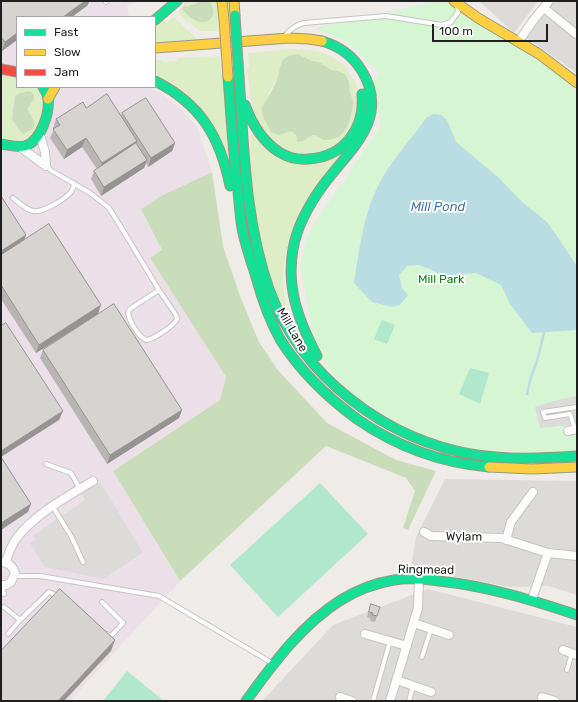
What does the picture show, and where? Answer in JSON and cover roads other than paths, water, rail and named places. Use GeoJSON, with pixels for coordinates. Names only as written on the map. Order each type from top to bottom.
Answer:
{"type":"FeatureCollection","features":[{"type":"Feature","properties":{"kind":"main road"},"geometry":{"type":"LineString","coordinates":[[156,19],[177,1]]}},
{"type":"Feature","properties":{"kind":"main road","name":"Mill Lane"},"geometry":{"type":"LineString","coordinates":[[222,1],[233,148],[242,225],[246,244],[265,308],[280,338],[307,376],[348,412],[387,437],[426,454],[458,463],[476,466],[533,470],[577,467]]}},
{"type":"Feature","properties":{"kind":"main road","name":"Mill Lane"},"geometry":{"type":"LineString","coordinates":[[234,1],[249,196],[255,238],[266,279],[275,303],[288,327],[312,361],[334,385],[361,407],[386,423],[426,442],[462,452],[509,458],[577,456]]}},
{"type":"Feature","properties":{"kind":"main road"},"geometry":{"type":"LineString","coordinates":[[455,2],[478,18],[556,66],[577,83]]}},
{"type":"Feature","properties":{"kind":"main road"},"geometry":{"type":"LineString","coordinates":[[156,48],[281,40],[321,41],[337,46],[349,55],[360,68],[367,81],[371,95],[370,115],[366,129],[356,146],[324,183],[312,201],[298,229],[290,258],[289,268],[292,300],[298,320],[311,347],[334,385]]}},
{"type":"Feature","properties":{"kind":"main road"},"geometry":{"type":"LineString","coordinates":[[156,56],[276,47],[308,47],[324,51],[332,54],[342,61],[356,78],[362,99],[360,122],[350,139],[341,148],[330,155],[312,160],[297,160],[291,158],[274,149],[257,130],[249,116],[239,81]]}},
{"type":"Feature","properties":{"kind":"main road"},"geometry":{"type":"LineString","coordinates":[[1,69],[16,72]]}},
{"type":"Feature","properties":{"kind":"main road"},"geometry":{"type":"LineString","coordinates":[[156,81],[168,86],[195,108],[208,124],[219,145],[228,175],[238,234],[252,282],[265,308]]}},
{"type":"Feature","properties":{"kind":"main road"},"geometry":{"type":"LineString","coordinates":[[43,88],[48,99]]}},
{"type":"Feature","properties":{"kind":"main road"},"geometry":{"type":"LineString","coordinates":[[1,144],[20,147],[30,144],[40,135],[45,119],[48,99],[54,88]]}},
{"type":"Feature","properties":{"kind":"main road","name":"Ringmead"},"geometry":{"type":"LineString","coordinates":[[246,701],[274,664],[302,631],[335,604],[349,595],[394,580],[419,579],[458,582],[493,589],[577,615]]}},
{"type":"Feature","properties":{"kind":"street"},"geometry":{"type":"LineString","coordinates":[[519,42],[545,4],[576,34]]}},
{"type":"Feature","properties":{"kind":"street"},"geometry":{"type":"LineString","coordinates":[[40,135],[45,152],[46,166]]}},
{"type":"Feature","properties":{"kind":"street"},"geometry":{"type":"LineString","coordinates":[[20,147],[46,166]]}},
{"type":"Feature","properties":{"kind":"street"},"geometry":{"type":"LineString","coordinates":[[2,585],[9,584],[14,576],[13,568],[3,562],[25,528],[37,518],[93,481]]}},
{"type":"Feature","properties":{"kind":"street"},"geometry":{"type":"LineString","coordinates":[[506,540],[512,522],[533,492]]}},
{"type":"Feature","properties":{"kind":"street","name":"Wylam"},"geometry":{"type":"LineString","coordinates":[[424,532],[431,536],[501,538],[548,553],[577,556]]}},
{"type":"Feature","properties":{"kind":"street"},"geometry":{"type":"LineString","coordinates":[[532,600],[548,553]]}},
{"type":"Feature","properties":{"kind":"street"},"geometry":{"type":"LineString","coordinates":[[390,701],[418,608],[419,579]]}},
{"type":"Feature","properties":{"kind":"street"},"geometry":{"type":"LineString","coordinates":[[414,623],[449,635]]}},
{"type":"Feature","properties":{"kind":"street"},"geometry":{"type":"LineString","coordinates":[[365,634],[407,646]]}},
{"type":"Feature","properties":{"kind":"street"},"geometry":{"type":"LineString","coordinates":[[563,650],[574,654]]}},
{"type":"Feature","properties":{"kind":"street"},"geometry":{"type":"LineString","coordinates":[[397,680],[431,692]]}},
{"type":"Feature","properties":{"kind":"street"},"geometry":{"type":"LineString","coordinates":[[340,697],[352,701]]}},
{"type":"Feature","properties":{"kind":"street"},"geometry":{"type":"LineString","coordinates":[[542,697],[556,701]]}},
{"type":"Feature","properties":{"kind":"lane"},"geometry":{"type":"LineString","coordinates":[[281,40],[288,31],[298,24],[372,17],[391,16],[426,24],[442,25],[451,22],[458,12],[455,2]]}},
{"type":"Feature","properties":{"kind":"lane"},"geometry":{"type":"LineString","coordinates":[[46,166],[56,174],[90,193],[109,208],[128,236],[159,290],[176,315],[177,320],[174,324],[151,339],[146,340],[142,337],[129,317],[128,312],[130,308],[159,290]]}},
{"type":"Feature","properties":{"kind":"lane"},"geometry":{"type":"LineString","coordinates":[[12,198],[28,210],[34,212],[42,211],[70,194],[74,183]]}},
{"type":"Feature","properties":{"kind":"lane"},"geometry":{"type":"LineString","coordinates":[[573,430],[570,414],[545,418],[543,412],[577,407]]}},
{"type":"Feature","properties":{"kind":"lane"},"geometry":{"type":"LineString","coordinates":[[46,464],[70,473],[80,489]]}},
{"type":"Feature","properties":{"kind":"lane"},"geometry":{"type":"LineString","coordinates":[[53,507],[72,536],[83,562]]}},
{"type":"Feature","properties":{"kind":"lane"},"geometry":{"type":"LineString","coordinates":[[14,576],[40,576],[159,596],[274,664]]}},
{"type":"Feature","properties":{"kind":"lane"},"geometry":{"type":"LineString","coordinates":[[2,585],[4,594]]}},
{"type":"Feature","properties":{"kind":"lane"},"geometry":{"type":"LineString","coordinates":[[8,634],[48,592],[62,598]]}},
{"type":"Feature","properties":{"kind":"lane"},"geometry":{"type":"LineString","coordinates":[[102,602],[123,623],[111,636],[103,629]]}},
{"type":"Feature","properties":{"kind":"lane"},"geometry":{"type":"LineString","coordinates":[[4,606],[20,620]]}},
{"type":"Feature","properties":{"kind":"lane"},"geometry":{"type":"LineString","coordinates":[[422,657],[431,629]]}},
{"type":"Feature","properties":{"kind":"lane"},"geometry":{"type":"LineString","coordinates":[[373,701],[390,641]]}},
{"type":"Feature","properties":{"kind":"lane"},"geometry":{"type":"LineString","coordinates":[[567,670],[574,654]]}},
{"type":"Feature","properties":{"kind":"lane"},"geometry":{"type":"LineString","coordinates":[[409,701],[413,686]]}},
{"type":"Feature","properties":{"kind":"water","name":"Mill Pond"},"geometry":{"type":"Polygon","coordinates":[[[434,114],[441,115],[447,120],[456,142],[498,177],[522,202],[548,223],[577,266],[577,330],[532,333],[510,304],[501,285],[476,273],[443,276],[418,265],[407,266],[399,275],[402,288],[408,295],[400,305],[392,307],[372,302],[354,283],[365,222],[377,188],[400,151],[427,117],[434,114]]]}},
{"type":"Feature","properties":{"kind":"waterway"},"geometry":{"type":"LineString","coordinates":[[527,394],[544,333]]}},
{"type":"Feature","properties":{"kind":"park label","name":"Mill Park"},"geometry":{"type":"Point","coordinates":[441,280]}}]}
